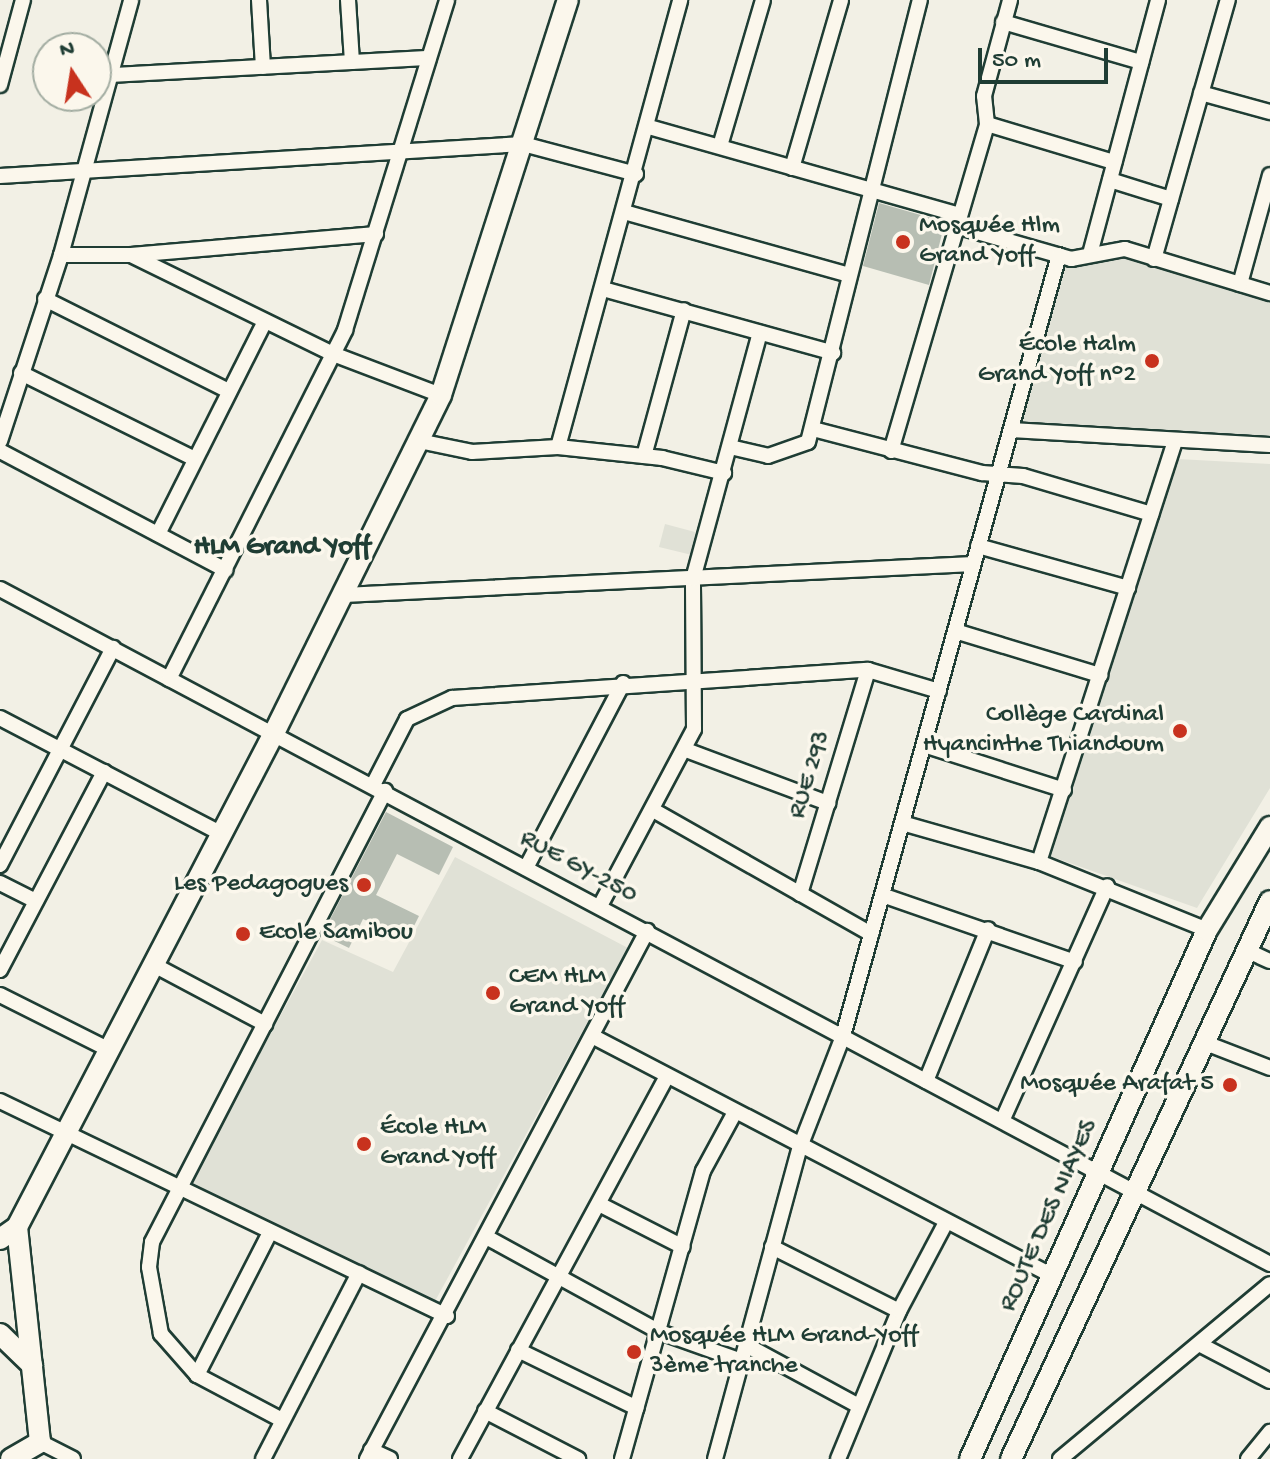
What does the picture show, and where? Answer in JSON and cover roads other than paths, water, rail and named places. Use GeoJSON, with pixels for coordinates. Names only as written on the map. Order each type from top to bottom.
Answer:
{"type":"FeatureCollection","features":[{"type":"Feature","properties":{"kind":"street"},"geometry":{"type":"LineString","coordinates":[[0,85],[23,0]]}},
{"type":"Feature","properties":{"kind":"street"},"geometry":{"type":"LineString","coordinates":[[131,0],[112,75],[429,58]]}},
{"type":"Feature","properties":{"kind":"street"},"geometry":{"type":"LineString","coordinates":[[259,0],[263,67]]}},
{"type":"Feature","properties":{"kind":"street"},"geometry":{"type":"LineString","coordinates":[[348,0],[352,62]]}},
{"type":"Feature","properties":{"kind":"street"},"geometry":{"type":"LineString","coordinates":[[169,679],[333,354],[376,234],[447,0]]}},
{"type":"Feature","properties":{"kind":"street"},"geometry":{"type":"LineString","coordinates":[[0,1239],[17,1227],[154,965],[344,595],[441,395],[568,0]]}},
{"type":"Feature","properties":{"kind":"street"},"geometry":{"type":"LineString","coordinates":[[558,447],[649,127],[680,0]]}},
{"type":"Feature","properties":{"kind":"street"},"geometry":{"type":"LineString","coordinates":[[720,146],[763,0]]}},
{"type":"Feature","properties":{"kind":"street"},"geometry":{"type":"LineString","coordinates":[[792,168],[841,0]]}},
{"type":"Feature","properties":{"kind":"street"},"geometry":{"type":"LineString","coordinates":[[730,447],[751,455],[786,454],[808,442],[833,353],[869,190],[920,0]]}},
{"type":"Feature","properties":{"kind":"street"},"geometry":{"type":"LineString","coordinates":[[891,451],[987,124],[984,96],[1010,0]]}},
{"type":"Feature","properties":{"kind":"street"},"geometry":{"type":"LineString","coordinates":[[1090,254],[1158,0]]}},
{"type":"Feature","properties":{"kind":"street"},"geometry":{"type":"LineString","coordinates":[[1154,259],[1228,0]]}},
{"type":"Feature","properties":{"kind":"street"},"geometry":{"type":"LineString","coordinates":[[1003,22],[1141,62]]}},
{"type":"Feature","properties":{"kind":"street"},"geometry":{"type":"LineString","coordinates":[[1201,93],[1270,112]]}},
{"type":"Feature","properties":{"kind":"street"},"geometry":{"type":"LineString","coordinates":[[0,441],[61,255],[102,112]]}},
{"type":"Feature","properties":{"kind":"street"},"geometry":{"type":"LineString","coordinates":[[987,124],[1114,162]]}},
{"type":"Feature","properties":{"kind":"street"},"geometry":{"type":"LineString","coordinates":[[649,127],[869,190],[1059,255],[1090,254],[1111,248],[1270,293]]}},
{"type":"Feature","properties":{"kind":"street"},"geometry":{"type":"LineString","coordinates":[[0,176],[523,144],[636,174]]}},
{"type":"Feature","properties":{"kind":"street"},"geometry":{"type":"LineString","coordinates":[[1240,284],[1270,175]]}},
{"type":"Feature","properties":{"kind":"street"},"geometry":{"type":"LineString","coordinates":[[1110,180],[1171,199]]}},
{"type":"Feature","properties":{"kind":"street"},"geometry":{"type":"LineString","coordinates":[[624,212],[849,275]]}},
{"type":"Feature","properties":{"kind":"street"},"geometry":{"type":"LineString","coordinates":[[61,255],[131,255],[376,234]]}},
{"type":"Feature","properties":{"kind":"street"},"geometry":{"type":"LineString","coordinates":[[131,255],[333,354],[441,395]]}},
{"type":"Feature","properties":{"kind":"street"},"geometry":{"type":"LineString","coordinates":[[715,1459],[800,1147],[843,1036],[1059,255]]}},
{"type":"Feature","properties":{"kind":"street"},"geometry":{"type":"LineString","coordinates":[[603,289],[833,353]]}},
{"type":"Feature","properties":{"kind":"street"},"geometry":{"type":"LineString","coordinates":[[45,299],[229,391]]}},
{"type":"Feature","properties":{"kind":"street"},"geometry":{"type":"LineString","coordinates":[[644,456],[684,310]]}},
{"type":"Feature","properties":{"kind":"street"},"geometry":{"type":"LineString","coordinates":[[158,534],[265,321]]}},
{"type":"Feature","properties":{"kind":"street"},"geometry":{"type":"LineString","coordinates":[[600,906],[686,750],[698,681],[693,579],[760,333]]}},
{"type":"Feature","properties":{"kind":"street"},"geometry":{"type":"LineString","coordinates":[[21,373],[195,459]]}},
{"type":"Feature","properties":{"kind":"street"},"geometry":{"type":"LineString","coordinates":[[813,429],[1151,514]]}},
{"type":"Feature","properties":{"kind":"street"},"geometry":{"type":"LineString","coordinates":[[1011,430],[1270,445]]}},
{"type":"Feature","properties":{"kind":"street"},"geometry":{"type":"LineString","coordinates":[[419,441],[472,452],[558,447],[644,456],[724,473]]}},
{"type":"Feature","properties":{"kind":"street"},"geometry":{"type":"LineString","coordinates":[[1039,862],[1175,441]]}},
{"type":"Feature","properties":{"kind":"street"},"geometry":{"type":"LineString","coordinates":[[0,451],[226,570]]}},
{"type":"Feature","properties":{"kind":"street"},"geometry":{"type":"LineString","coordinates":[[978,546],[1128,588]]}},
{"type":"Feature","properties":{"kind":"street"},"geometry":{"type":"LineString","coordinates":[[344,595],[973,564]]}},
{"type":"Feature","properties":{"kind":"street","name":"RUE GY-250"},"geometry":{"type":"LineString","coordinates":[[0,589],[1003,1119],[1131,1195],[1270,1264]]}},
{"type":"Feature","properties":{"kind":"street"},"geometry":{"type":"LineString","coordinates":[[955,631],[1100,675]]}},
{"type":"Feature","properties":{"kind":"street"},"geometry":{"type":"LineString","coordinates":[[0,865],[113,648]]}},
{"type":"Feature","properties":{"kind":"street"},"geometry":{"type":"LineString","coordinates":[[282,1420],[197,1375],[161,1334],[149,1267],[152,1242],[177,1188],[265,1024],[379,788],[407,719],[419,709],[452,698],[623,683],[868,670],[939,691]]}},
{"type":"Feature","properties":{"kind":"street","name":"RUE 293"},"geometry":{"type":"LineString","coordinates":[[800,894],[868,670]]}},
{"type":"Feature","properties":{"kind":"street"},"geometry":{"type":"LineString","coordinates":[[526,868],[623,683]]}},
{"type":"Feature","properties":{"kind":"street"},"geometry":{"type":"LineString","coordinates":[[0,718],[222,834]]}},
{"type":"Feature","properties":{"kind":"street"},"geometry":{"type":"LineString","coordinates":[[924,745],[1064,790]]}},
{"type":"Feature","properties":{"kind":"street"},"geometry":{"type":"LineString","coordinates":[[686,750],[828,803]]}},
{"type":"Feature","properties":{"kind":"street"},"geometry":{"type":"LineString","coordinates":[[0,970],[104,772]]}},
{"type":"Feature","properties":{"kind":"street"},"geometry":{"type":"LineString","coordinates":[[653,810],[871,934]]}},
{"type":"Feature","properties":{"kind":"street"},"geometry":{"type":"LineString","coordinates":[[902,823],[1039,862],[1107,886],[1207,930]]}},
{"type":"Feature","properties":{"kind":"street","name":"ROUTE DES NIAYES"},"geometry":{"type":"LineString","coordinates":[[970,1459],[1207,930],[1270,827]]}},
{"type":"Feature","properties":{"kind":"street"},"geometry":{"type":"LineString","coordinates":[[0,883],[36,901]]}},
{"type":"Feature","properties":{"kind":"street"},"geometry":{"type":"LineString","coordinates":[[1003,1119],[1107,886]]}},
{"type":"Feature","properties":{"kind":"street"},"geometry":{"type":"LineString","coordinates":[[882,895],[988,929],[1075,962]]}},
{"type":"Feature","properties":{"kind":"street"},"geometry":{"type":"LineString","coordinates":[[1011,1459],[1270,901]]}},
{"type":"Feature","properties":{"kind":"street"},"geometry":{"type":"LineString","coordinates":[[926,1081],[988,929]]}},
{"type":"Feature","properties":{"kind":"street"},"geometry":{"type":"LineString","coordinates":[[390,1459],[369,1455],[447,1316],[647,931]]}},
{"type":"Feature","properties":{"kind":"street"},"geometry":{"type":"LineString","coordinates":[[1246,950],[1270,961]]}},
{"type":"Feature","properties":{"kind":"street"},"geometry":{"type":"LineString","coordinates":[[154,965],[265,1024]]}},
{"type":"Feature","properties":{"kind":"street"},"geometry":{"type":"LineString","coordinates":[[0,995],[108,1049]]}},
{"type":"Feature","properties":{"kind":"street"},"geometry":{"type":"LineString","coordinates":[[592,1036],[945,1224],[1051,1275]]}},
{"type":"Feature","properties":{"kind":"street"},"geometry":{"type":"LineString","coordinates":[[1203,1042],[1270,1068]]}},
{"type":"Feature","properties":{"kind":"street"},"geometry":{"type":"LineString","coordinates":[[460,1459],[667,1076]]}},
{"type":"Feature","properties":{"kind":"street"},"geometry":{"type":"LineString","coordinates":[[0,1101],[269,1234],[447,1316]]}},
{"type":"Feature","properties":{"kind":"street"},"geometry":{"type":"LineString","coordinates":[[622,1459],[703,1171],[735,1112]]}},
{"type":"Feature","properties":{"kind":"street"},"geometry":{"type":"LineString","coordinates":[[599,1204],[683,1247]]}},
{"type":"Feature","properties":{"kind":"street"},"geometry":{"type":"LineString","coordinates":[[838,1459],[857,1405],[899,1311],[945,1224]]}},
{"type":"Feature","properties":{"kind":"street"},"geometry":{"type":"LineString","coordinates":[[17,1227],[40,1442]]}},
{"type":"Feature","properties":{"kind":"street"},"geometry":{"type":"LineString","coordinates":[[197,1375],[269,1234]]}},
{"type":"Feature","properties":{"kind":"street"},"geometry":{"type":"LineString","coordinates":[[488,1238],[557,1279],[660,1332],[742,1361]]}},
{"type":"Feature","properties":{"kind":"street"},"geometry":{"type":"LineString","coordinates":[[772,1247],[899,1311]]}},
{"type":"Feature","properties":{"kind":"street"},"geometry":{"type":"LineString","coordinates":[[263,1459],[359,1273]]}},
{"type":"Feature","properties":{"kind":"street"},"geometry":{"type":"LineString","coordinates":[[1060,1459],[1270,1284]]}},
{"type":"Feature","properties":{"kind":"street"},"geometry":{"type":"LineString","coordinates":[[0,1334],[32,1365]]}},
{"type":"Feature","properties":{"kind":"street"},"geometry":{"type":"LineString","coordinates":[[1199,1344],[1270,1381]]}},
{"type":"Feature","properties":{"kind":"street"},"geometry":{"type":"LineString","coordinates":[[746,1345],[857,1405]]}},
{"type":"Feature","properties":{"kind":"street"},"geometry":{"type":"LineString","coordinates":[[518,1350],[637,1408]]}},
{"type":"Feature","properties":{"kind":"street"},"geometry":{"type":"LineString","coordinates":[[485,1411],[578,1459]]}},
{"type":"Feature","properties":{"kind":"street"},"geometry":{"type":"LineString","coordinates":[[1253,1458],[1270,1432]]}},
{"type":"Feature","properties":{"kind":"street"},"geometry":{"type":"LineString","coordinates":[[11,1459],[40,1442]]}},
{"type":"Feature","properties":{"kind":"street"},"geometry":{"type":"LineString","coordinates":[[40,1442],[73,1459]]}},
{"type":"Feature","properties":{"kind":"place","name":"Mosquée Hlm Grand Yoff"},"geometry":{"type":"Point","coordinates":[903,242]}},
{"type":"Feature","properties":{"kind":"place","name":"École Halm Grand Yoff n°2"},"geometry":{"type":"Point","coordinates":[1152,361]}},
{"type":"Feature","properties":{"kind":"place","name":"Collège Cardinal Hyancinthe Thiandoum"},"geometry":{"type":"Point","coordinates":[1180,731]}},
{"type":"Feature","properties":{"kind":"place","name":"Les Pedagogues"},"geometry":{"type":"Point","coordinates":[364,885]}},
{"type":"Feature","properties":{"kind":"place","name":"Ecole Samibou"},"geometry":{"type":"Point","coordinates":[243,934]}},
{"type":"Feature","properties":{"kind":"place","name":"CEM HLM Grand Yoff"},"geometry":{"type":"Point","coordinates":[493,993]}},
{"type":"Feature","properties":{"kind":"place","name":"Mosquée Arafat 5"},"geometry":{"type":"Point","coordinates":[1230,1085]}},
{"type":"Feature","properties":{"kind":"place","name":"École HLM Grand Yoff"},"geometry":{"type":"Point","coordinates":[364,1144]}},
{"type":"Feature","properties":{"kind":"place","name":"Mosquée HLM Grand-Yoff 3ème tranche"},"geometry":{"type":"Point","coordinates":[634,1352]}},
{"type":"Feature","properties":{"kind":"district","name":"HLM Grand Yoff"},"geometry":{"type":"Point","coordinates":[282,548]}}]}
